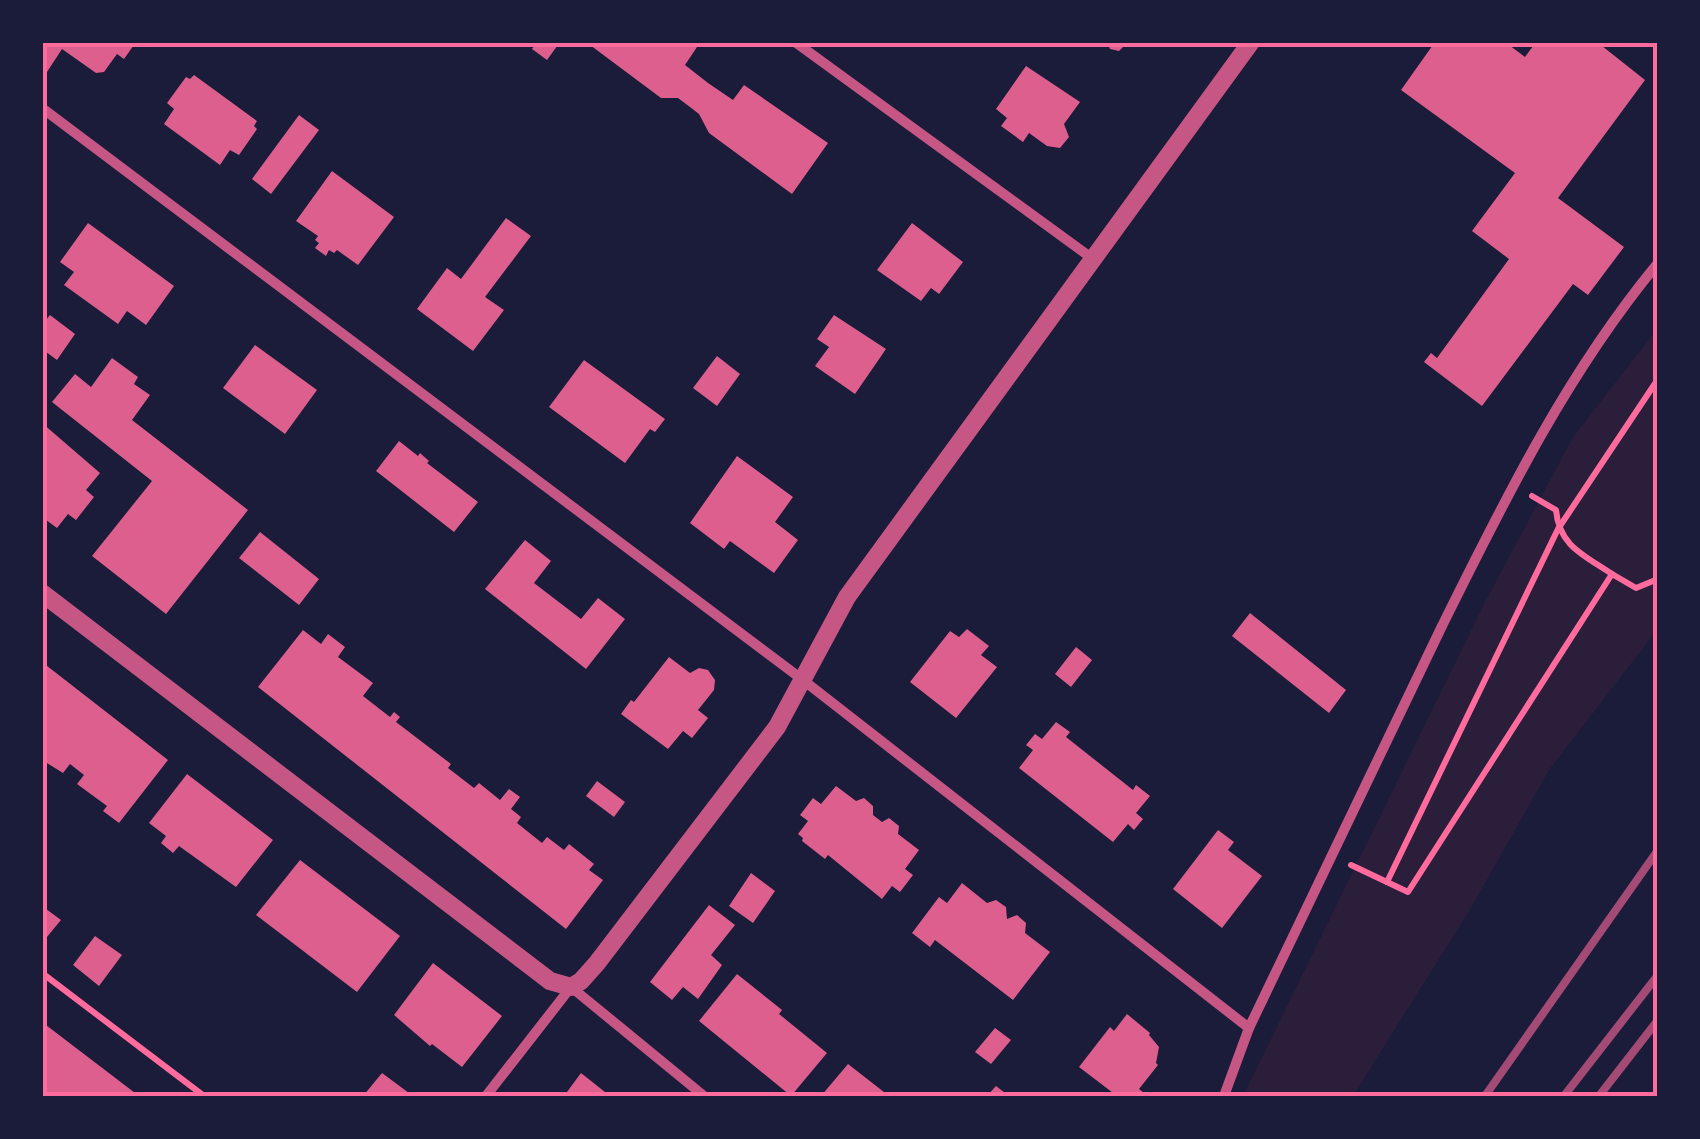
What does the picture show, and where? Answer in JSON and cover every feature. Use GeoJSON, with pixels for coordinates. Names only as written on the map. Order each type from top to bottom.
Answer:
{"type":"FeatureCollection","features":[{"type":"Feature","properties":{"kind":"street"},"geometry":{"type":"LineString","coordinates":[[796,42],[1093,259]]}},
{"type":"Feature","properties":{"kind":"street"},"geometry":{"type":"LineString","coordinates":[[486,1096],[571,986],[597,963],[753,759],[804,680],[830,623],[847,597],[1251,42]]}},
{"type":"Feature","properties":{"kind":"street"},"geometry":{"type":"LineString","coordinates":[[42,108],[804,680],[1248,1028]]}},
{"type":"Feature","properties":{"kind":"street"},"geometry":{"type":"LineString","coordinates":[[1224,1096],[1248,1028],[1512,484],[1587,356],[1615,314],[1658,263]]}},
{"type":"Feature","properties":{"kind":"street"},"geometry":{"type":"LineString","coordinates":[[42,593],[550,981],[571,986],[704,1096]]}},
{"type":"Feature","properties":{"kind":"path"},"geometry":{"type":"LineString","coordinates":[[1387,882],[1558,528],[1658,379]]}},
{"type":"Feature","properties":{"kind":"path"},"geometry":{"type":"LineString","coordinates":[[1512,484],[1556,510],[1558,528],[1567,544],[1612,574],[1636,588],[1658,579]]}},
{"type":"Feature","properties":{"kind":"path"},"geometry":{"type":"LineString","coordinates":[[1331,856],[1408,892],[1612,574]]}},
{"type":"Feature","properties":{"kind":"path"},"geometry":{"type":"LineString","coordinates":[[42,974],[204,1096]]}},
{"type":"Feature","properties":{"kind":"shaded area"},"geometry":{"type":"Polygon","coordinates":[[[1657,329],[1657,630],[1549,770],[1471,908],[1353,1096],[1243,1096],[1485,602],[1573,437],[1657,329]]]}},
{"type":"Feature","properties":{"kind":"building"},"geometry":{"type":"Polygon","coordinates":[[[46,42],[136,42],[124,59],[117,54],[104,72],[96,73],[62,49],[47,72],[42,69],[42,48],[46,42]]]}},
{"type":"Feature","properties":{"kind":"building"},"geometry":{"type":"Polygon","coordinates":[[[537,42],[560,42],[547,60],[532,49],[537,42]]]}},
{"type":"Feature","properties":{"kind":"building"},"geometry":{"type":"Polygon","coordinates":[[[586,42],[691,42],[697,47],[685,65],[708,83],[733,100],[744,85],[828,143],[792,194],[709,133],[699,114],[678,98],[661,98],[586,42]]]}},
{"type":"Feature","properties":{"kind":"building"},"geometry":{"type":"Polygon","coordinates":[[[1107,42],[1128,42],[1119,51],[1110,49],[1107,42]]]}},
{"type":"Feature","properties":{"kind":"building"},"geometry":{"type":"Polygon","coordinates":[[[1435,42],[1505,42],[1525,57],[1536,42],[1597,42],[1645,80],[1558,198],[1624,247],[1588,295],[1573,284],[1482,406],[1424,362],[1431,353],[1437,358],[1509,259],[1472,231],[1515,173],[1401,90],[1435,42]]]}},
{"type":"Feature","properties":{"kind":"building"},"geometry":{"type":"Polygon","coordinates":[[[1026,66],[1080,102],[1064,124],[1069,137],[1060,148],[1047,146],[1029,133],[1023,142],[1001,126],[1007,118],[996,109],[1026,66]]]}},
{"type":"Feature","properties":{"kind":"building"},"geometry":{"type":"Polygon","coordinates":[[[194,75],[257,121],[257,129],[239,155],[230,150],[220,165],[164,124],[174,109],[167,103],[186,77],[194,75]]]}},
{"type":"Feature","properties":{"kind":"building"},"geometry":{"type":"Polygon","coordinates":[[[299,115],[319,130],[271,194],[252,179],[299,115]]]}},
{"type":"Feature","properties":{"kind":"building"},"geometry":{"type":"Polygon","coordinates":[[[332,171],[394,217],[358,265],[337,250],[329,250],[326,256],[315,248],[318,236],[296,221],[332,171]]]}},
{"type":"Feature","properties":{"kind":"building"},"geometry":{"type":"Polygon","coordinates":[[[506,218],[531,236],[485,297],[504,310],[473,351],[417,309],[447,268],[461,279],[506,218]]]}},
{"type":"Feature","properties":{"kind":"building"},"geometry":{"type":"Polygon","coordinates":[[[88,223],[174,286],[146,325],[127,311],[118,324],[64,285],[74,272],[60,262],[88,223]]]}},
{"type":"Feature","properties":{"kind":"building"},"geometry":{"type":"Polygon","coordinates":[[[912,223],[963,262],[939,294],[931,288],[921,301],[877,270],[912,223]]]}},
{"type":"Feature","properties":{"kind":"building"},"geometry":{"type":"Polygon","coordinates":[[[50,315],[75,334],[57,360],[42,349],[42,325],[50,315]]]}},
{"type":"Feature","properties":{"kind":"building"},"geometry":{"type":"Polygon","coordinates":[[[834,315],[886,349],[855,394],[815,366],[829,347],[817,339],[834,315]]]}},
{"type":"Feature","properties":{"kind":"building"},"geometry":{"type":"Polygon","coordinates":[[[255,345],[317,390],[285,434],[223,388],[255,345]]]}},
{"type":"Feature","properties":{"kind":"building"},"geometry":{"type":"Polygon","coordinates":[[[717,356],[740,374],[717,406],[693,388],[717,356]]]}},
{"type":"Feature","properties":{"kind":"building"},"geometry":{"type":"Polygon","coordinates":[[[112,358],[138,377],[134,384],[150,395],[132,420],[248,510],[166,614],[92,556],[152,481],[52,402],[75,374],[91,387],[112,358]]]}},
{"type":"Feature","properties":{"kind":"building"},"geometry":{"type":"Polygon","coordinates":[[[584,360],[665,419],[655,432],[650,429],[625,463],[549,407],[584,360]]]}},
{"type":"Feature","properties":{"kind":"building"},"geometry":{"type":"Polygon","coordinates":[[[42,423],[100,473],[86,490],[94,497],[76,520],[68,514],[57,528],[42,517],[42,423]]]}},
{"type":"Feature","properties":{"kind":"building"},"geometry":{"type":"Polygon","coordinates":[[[399,441],[418,456],[420,453],[427,463],[478,502],[454,532],[376,471],[399,441]]]}},
{"type":"Feature","properties":{"kind":"building"},"geometry":{"type":"Polygon","coordinates":[[[737,456],[793,497],[775,522],[798,540],[774,573],[730,541],[724,549],[690,523],[737,456]]]}},
{"type":"Feature","properties":{"kind":"building"},"geometry":{"type":"Polygon","coordinates":[[[260,532],[319,579],[299,605],[239,558],[260,532]]]}},
{"type":"Feature","properties":{"kind":"building"},"geometry":{"type":"Polygon","coordinates":[[[525,540],[551,561],[534,583],[581,619],[598,598],[625,619],[586,669],[485,589],[525,540]]]}},
{"type":"Feature","properties":{"kind":"building"},"geometry":{"type":"Polygon","coordinates":[[[1250,613],[1346,690],[1329,713],[1232,636],[1250,613]]]}},
{"type":"Feature","properties":{"kind":"building"},"geometry":{"type":"Polygon","coordinates":[[[967,629],[989,646],[981,655],[997,667],[956,718],[910,682],[950,631],[959,637],[967,629]]]}},
{"type":"Feature","properties":{"kind":"building"},"geometry":{"type":"Polygon","coordinates":[[[303,630],[321,644],[328,634],[345,647],[338,657],[373,683],[363,696],[390,717],[394,712],[400,717],[396,722],[451,764],[448,768],[474,788],[479,783],[500,800],[509,789],[520,797],[511,809],[521,817],[517,823],[542,843],[547,837],[564,850],[569,844],[594,864],[589,870],[603,880],[566,929],[258,687],[303,630]]]}},
{"type":"Feature","properties":{"kind":"building"},"geometry":{"type":"Polygon","coordinates":[[[1076,647],[1092,660],[1071,687],[1055,674],[1076,647]]]}},
{"type":"Feature","properties":{"kind":"building"},"geometry":{"type":"Polygon","coordinates":[[[669,657],[690,673],[699,668],[708,670],[715,680],[714,690],[698,710],[708,718],[692,738],[683,731],[668,749],[621,714],[669,657]]]}},
{"type":"Feature","properties":{"kind":"building"},"geometry":{"type":"Polygon","coordinates":[[[42,662],[168,760],[119,823],[103,811],[107,806],[77,784],[84,775],[70,764],[63,773],[42,760],[42,662]]]}},
{"type":"Feature","properties":{"kind":"building"},"geometry":{"type":"Polygon","coordinates":[[[1056,722],[1070,732],[1066,737],[1133,790],[1136,785],[1150,796],[1136,813],[1143,819],[1134,830],[1128,824],[1113,842],[1019,768],[1033,750],[1026,745],[1035,734],[1042,739],[1056,722]]]}},
{"type":"Feature","properties":{"kind":"building"},"geometry":{"type":"Polygon","coordinates":[[[187,774],[273,840],[236,887],[179,846],[173,853],[161,843],[166,836],[149,823],[187,774]]]}},
{"type":"Feature","properties":{"kind":"building"},"geometry":{"type":"Polygon","coordinates":[[[597,781],[625,802],[614,817],[586,796],[597,781]]]}},
{"type":"Feature","properties":{"kind":"building"},"geometry":{"type":"Polygon","coordinates":[[[836,786],[856,801],[864,798],[873,806],[873,815],[882,822],[889,818],[899,826],[898,834],[919,850],[905,869],[913,875],[900,892],[892,886],[882,899],[828,855],[825,859],[802,841],[798,834],[808,821],[800,815],[813,798],[821,804],[836,786]]]}},
{"type":"Feature","properties":{"kind":"building"},"geometry":{"type":"Polygon","coordinates":[[[1218,830],[1234,842],[1228,850],[1262,876],[1222,928],[1173,889],[1218,830]]]}},
{"type":"Feature","properties":{"kind":"building"},"geometry":{"type":"Polygon","coordinates":[[[300,860],[400,936],[357,992],[256,915],[300,860]]]}},
{"type":"Feature","properties":{"kind":"building"},"geometry":{"type":"Polygon","coordinates":[[[751,873],[775,891],[753,923],[729,906],[751,873]]]}},
{"type":"Feature","properties":{"kind":"building"},"geometry":{"type":"Polygon","coordinates":[[[962,883],[987,903],[996,900],[1006,907],[1007,919],[1017,915],[1026,923],[1025,933],[1050,952],[1013,1000],[935,940],[930,947],[912,933],[939,897],[947,903],[962,883]]]}},
{"type":"Feature","properties":{"kind":"building"},"geometry":{"type":"Polygon","coordinates":[[[709,905],[735,925],[711,955],[722,965],[698,999],[683,987],[672,1000],[650,982],[709,905]]]}},
{"type":"Feature","properties":{"kind":"building"},"geometry":{"type":"Polygon","coordinates":[[[42,906],[61,920],[42,943],[42,906]]]}},
{"type":"Feature","properties":{"kind":"building"},"geometry":{"type":"Polygon","coordinates":[[[95,936],[122,955],[99,986],[73,965],[95,936]]]}},
{"type":"Feature","properties":{"kind":"building"},"geometry":{"type":"Polygon","coordinates":[[[433,963],[502,1016],[462,1067],[394,1015],[433,963]]]}},
{"type":"Feature","properties":{"kind":"building"},"geometry":{"type":"Polygon","coordinates":[[[737,974],[827,1053],[791,1096],[699,1021],[737,974]]]}},
{"type":"Feature","properties":{"kind":"building"},"geometry":{"type":"Polygon","coordinates":[[[1127,1014],[1150,1033],[1159,1047],[1158,1065],[1139,1089],[1144,1093],[1141,1096],[1117,1096],[1079,1067],[1110,1027],[1114,1031],[1127,1014]]]}},
{"type":"Feature","properties":{"kind":"building"},"geometry":{"type":"Polygon","coordinates":[[[42,1022],[139,1096],[42,1096],[42,1022]]]}},
{"type":"Feature","properties":{"kind":"building"},"geometry":{"type":"Polygon","coordinates":[[[995,1028],[1011,1040],[991,1064],[975,1052],[995,1028]]]}},
{"type":"Feature","properties":{"kind":"building"},"geometry":{"type":"Polygon","coordinates":[[[848,1064],[889,1096],[821,1096],[848,1064]]]}},
{"type":"Feature","properties":{"kind":"building"},"geometry":{"type":"Polygon","coordinates":[[[382,1073],[413,1096],[363,1096],[382,1073]]]}},
{"type":"Feature","properties":{"kind":"building"},"geometry":{"type":"Polygon","coordinates":[[[581,1073],[610,1096],[564,1096],[581,1073]]]}},
{"type":"Feature","properties":{"kind":"building"},"geometry":{"type":"Polygon","coordinates":[[[996,1086],[1009,1096],[987,1096],[996,1086]]]}},
{"type":"Feature","properties":{"kind":"railway"},"geometry":{"type":"LineString","coordinates":[[1485,1096],[1658,850]]}},
{"type":"Feature","properties":{"kind":"railway"},"geometry":{"type":"LineString","coordinates":[[1564,1096],[1658,975]]}},
{"type":"Feature","properties":{"kind":"railway"},"geometry":{"type":"LineString","coordinates":[[1599,1096],[1658,1020]]}}]}
